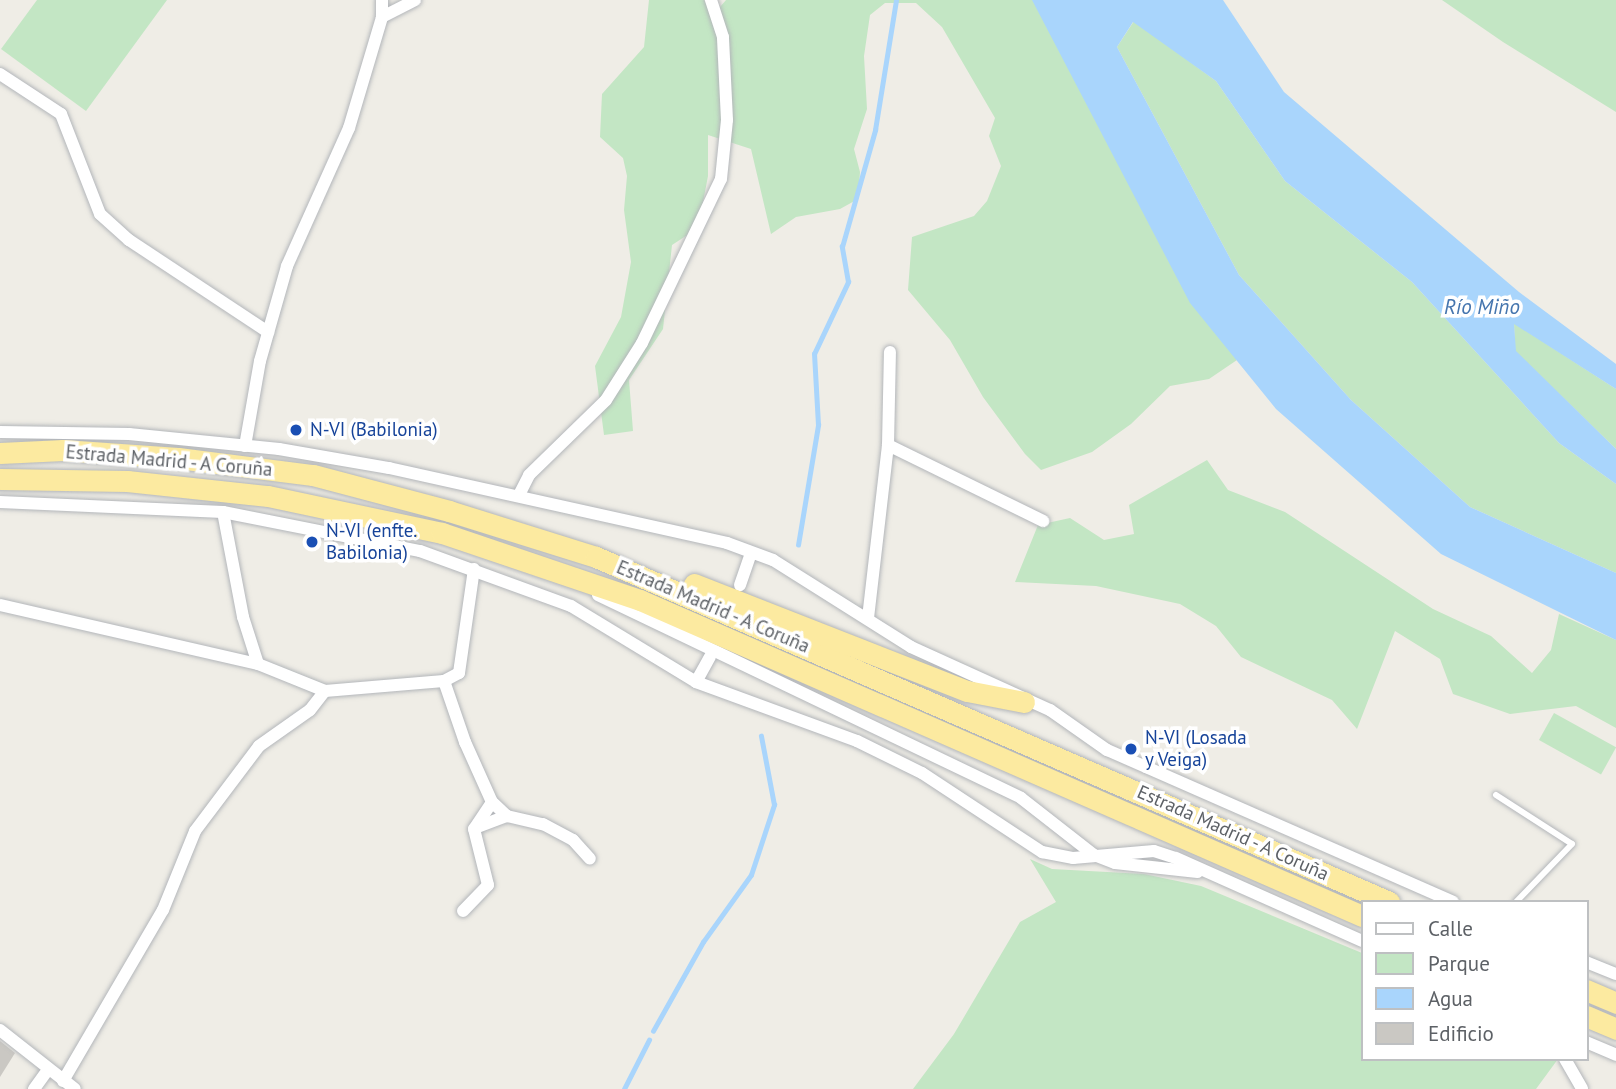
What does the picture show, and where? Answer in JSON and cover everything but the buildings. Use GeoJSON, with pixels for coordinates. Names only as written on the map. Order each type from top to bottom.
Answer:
{"type":"FeatureCollection","features":[{"type":"Feature","properties":{"kind":"highway","name":"Estrada Madrid - A Coruña"},"geometry":{"type":"LineString","coordinates":[[0,453],[62,450],[178,458],[353,485],[596,557],[1384,900]]}},
{"type":"Feature","properties":{"kind":"highway","name":"Estrada Madrid - A Coruña"},"geometry":{"type":"LineString","coordinates":[[0,479],[127,481],[268,496],[442,533],[640,600],[1360,915]]}},
{"type":"Feature","properties":{"kind":"highway"},"geometry":{"type":"LineString","coordinates":[[353,485],[427,496],[505,515],[614,552],[967,691],[1024,702]]}},
{"type":"Feature","properties":{"kind":"highway"},"geometry":{"type":"LineString","coordinates":[[1588,991],[1616,1003]]}},
{"type":"Feature","properties":{"kind":"highway"},"geometry":{"type":"LineString","coordinates":[[1588,1017],[1616,1029]]}},
{"type":"Feature","properties":{"kind":"street"},"geometry":{"type":"LineString","coordinates":[[245,446],[268,332],[287,266],[349,128],[382,17],[382,0]]}},
{"type":"Feature","properties":{"kind":"street"},"geometry":{"type":"LineString","coordinates":[[382,17],[415,0]]}},
{"type":"Feature","properties":{"kind":"street"},"geometry":{"type":"LineString","coordinates":[[519,495],[529,475],[606,400],[681,270],[721,179],[727,120],[723,37],[710,0]]}},
{"type":"Feature","properties":{"kind":"street"},"geometry":{"type":"LineString","coordinates":[[0,74],[61,114],[100,214],[129,240],[268,332]]}},
{"type":"Feature","properties":{"kind":"street"},"geometry":{"type":"LineString","coordinates":[[868,618],[888,445],[890,352]]}},
{"type":"Feature","properties":{"kind":"street"},"geometry":{"type":"LineString","coordinates":[[0,432],[129,434],[245,446],[389,468],[727,543],[773,560],[911,647],[1005,687],[1024,702],[1050,710],[1107,750],[1448,900]]}},
{"type":"Feature","properties":{"kind":"street"},"geometry":{"type":"LineString","coordinates":[[888,445],[1043,521]]}},
{"type":"Feature","properties":{"kind":"street"},"geometry":{"type":"LineString","coordinates":[[0,502],[223,512],[420,551],[571,606],[696,682],[878,752],[922,773],[1042,852],[1073,858],[1154,851],[1360,940]]}},
{"type":"Feature","properties":{"kind":"street"},"geometry":{"type":"LineString","coordinates":[[223,512],[243,617],[258,664]]}},
{"type":"Feature","properties":{"kind":"street"},"geometry":{"type":"LineString","coordinates":[[501,553],[670,627],[943,758],[1021,798],[1094,855]]}},
{"type":"Feature","properties":{"kind":"street"},"geometry":{"type":"LineString","coordinates":[[740,585],[751,553]]}},
{"type":"Feature","properties":{"kind":"street"},"geometry":{"type":"LineString","coordinates":[[0,605],[258,664],[325,691],[444,681],[459,673],[474,569]]}},
{"type":"Feature","properties":{"kind":"street"},"geometry":{"type":"LineString","coordinates":[[696,682],[710,657]]}},
{"type":"Feature","properties":{"kind":"street"},"geometry":{"type":"LineString","coordinates":[[444,681],[492,802],[507,816],[543,824],[573,840],[590,859]]}},
{"type":"Feature","properties":{"kind":"street"},"geometry":{"type":"LineString","coordinates":[[63,1081],[163,910],[195,831],[259,746],[310,710],[325,691]]}},
{"type":"Feature","properties":{"kind":"street"},"geometry":{"type":"LineString","coordinates":[[463,911],[488,885],[474,829],[492,802]]}},
{"type":"Feature","properties":{"kind":"street"},"geometry":{"type":"LineString","coordinates":[[474,829],[507,816]]}},
{"type":"Feature","properties":{"kind":"street"},"geometry":{"type":"LineString","coordinates":[[1588,963],[1616,974]]}},
{"type":"Feature","properties":{"kind":"street"},"geometry":{"type":"LineString","coordinates":[[0,1030],[75,1089]]}},
{"type":"Feature","properties":{"kind":"street"},"geometry":{"type":"LineString","coordinates":[[1588,1043],[1616,1055]]}},
{"type":"Feature","properties":{"kind":"street"},"geometry":{"type":"LineString","coordinates":[[1565,1061],[1582,1089]]}},
{"type":"Feature","properties":{"kind":"street"},"geometry":{"type":"LineString","coordinates":[[34,1089],[48,1070]]}},
{"type":"Feature","properties":{"kind":"lane"},"geometry":{"type":"LineString","coordinates":[[1496,795],[1572,844],[1518,900]]}},
{"type":"Feature","properties":{"kind":"green space"},"geometry":{"type":"Polygon","coordinates":[[[37,0],[167,0],[86,111],[1,49],[37,0]]]}},
{"type":"Feature","properties":{"kind":"green space"},"geometry":{"type":"Polygon","coordinates":[[[649,0],[704,0],[714,14],[726,0],[1049,0],[1237,360],[1209,379],[1170,386],[1131,424],[1092,452],[1041,470],[1025,454],[983,397],[950,340],[908,290],[912,237],[974,216],[987,201],[1001,166],[989,136],[995,118],[942,27],[916,3],[885,3],[870,15],[864,56],[867,109],[854,149],[860,172],[858,199],[840,209],[796,217],[771,234],[751,149],[708,135],[708,176],[698,228],[672,245],[663,329],[629,380],[633,431],[604,435],[595,366],[621,317],[631,262],[624,210],[627,176],[623,158],[600,137],[602,94],[644,47],[649,0]]]}},
{"type":"Feature","properties":{"kind":"green space"},"geometry":{"type":"Polygon","coordinates":[[[1442,0],[1616,0],[1616,112],[1503,42],[1442,0]]]}},
{"type":"Feature","properties":{"kind":"green space"},"geometry":{"type":"Polygon","coordinates":[[[1134,21],[1216,81],[1285,181],[1412,282],[1559,443],[1616,484],[1616,573],[1470,507],[1351,400],[1239,275],[1117,47],[1134,21]]]}},
{"type":"Feature","properties":{"kind":"green space"},"geometry":{"type":"Polygon","coordinates":[[[1514,323],[1616,389],[1616,449],[1515,351],[1514,323]]]}},
{"type":"Feature","properties":{"kind":"green space"},"geometry":{"type":"Polygon","coordinates":[[[1207,460],[1228,490],[1285,512],[1433,609],[1491,636],[1532,673],[1551,650],[1559,614],[1616,640],[1616,728],[1576,706],[1510,714],[1453,694],[1440,659],[1395,631],[1357,729],[1332,700],[1241,657],[1216,626],[1180,604],[1096,586],[1015,582],[1038,525],[1070,518],[1104,540],[1134,534],[1129,505],[1207,460]]]}},
{"type":"Feature","properties":{"kind":"green space"},"geometry":{"type":"Polygon","coordinates":[[[1554,713],[1616,747],[1601,775],[1539,740],[1554,713]]]}},
{"type":"Feature","properties":{"kind":"green space"},"geometry":{"type":"Polygon","coordinates":[[[1030,859],[1052,869],[1144,874],[1201,886],[1360,952],[1360,1061],[1557,1061],[1536,1089],[913,1089],[954,1034],[1020,922],[1056,902],[1030,859]]]}},
{"type":"Feature","properties":{"kind":"water","name":"Río Miño"},"geometry":{"type":"Polygon","coordinates":[[[1032,0],[1223,0],[1284,92],[1519,292],[1616,364],[1616,389],[1514,324],[1516,351],[1616,449],[1616,484],[1559,443],[1412,282],[1285,181],[1216,81],[1133,22],[1117,47],[1239,275],[1351,400],[1470,507],[1616,573],[1616,640],[1441,554],[1276,409],[1190,303],[1032,0]]]}},
{"type":"Feature","properties":{"kind":"waterway"},"geometry":{"type":"LineString","coordinates":[[798,545],[818,425],[814,354],[848,282],[842,247],[875,130],[896,0]]}},
{"type":"Feature","properties":{"kind":"waterway"},"geometry":{"type":"LineString","coordinates":[[653,1031],[703,942],[751,875],[774,805],[761,736]]}},
{"type":"Feature","properties":{"kind":"waterway"},"geometry":{"type":"LineString","coordinates":[[624,1089],[649,1040]]}},
{"type":"Feature","properties":{"kind":"place","name":"N-VI (Babilonia)"},"geometry":{"type":"Point","coordinates":[296,430]}},
{"type":"Feature","properties":{"kind":"place","name":"N-VI (enfte. Babilonia)"},"geometry":{"type":"Point","coordinates":[312,542]}},
{"type":"Feature","properties":{"kind":"place","name":"N-VI (Losada y Veiga)"},"geometry":{"type":"Point","coordinates":[1131,749]}}]}
